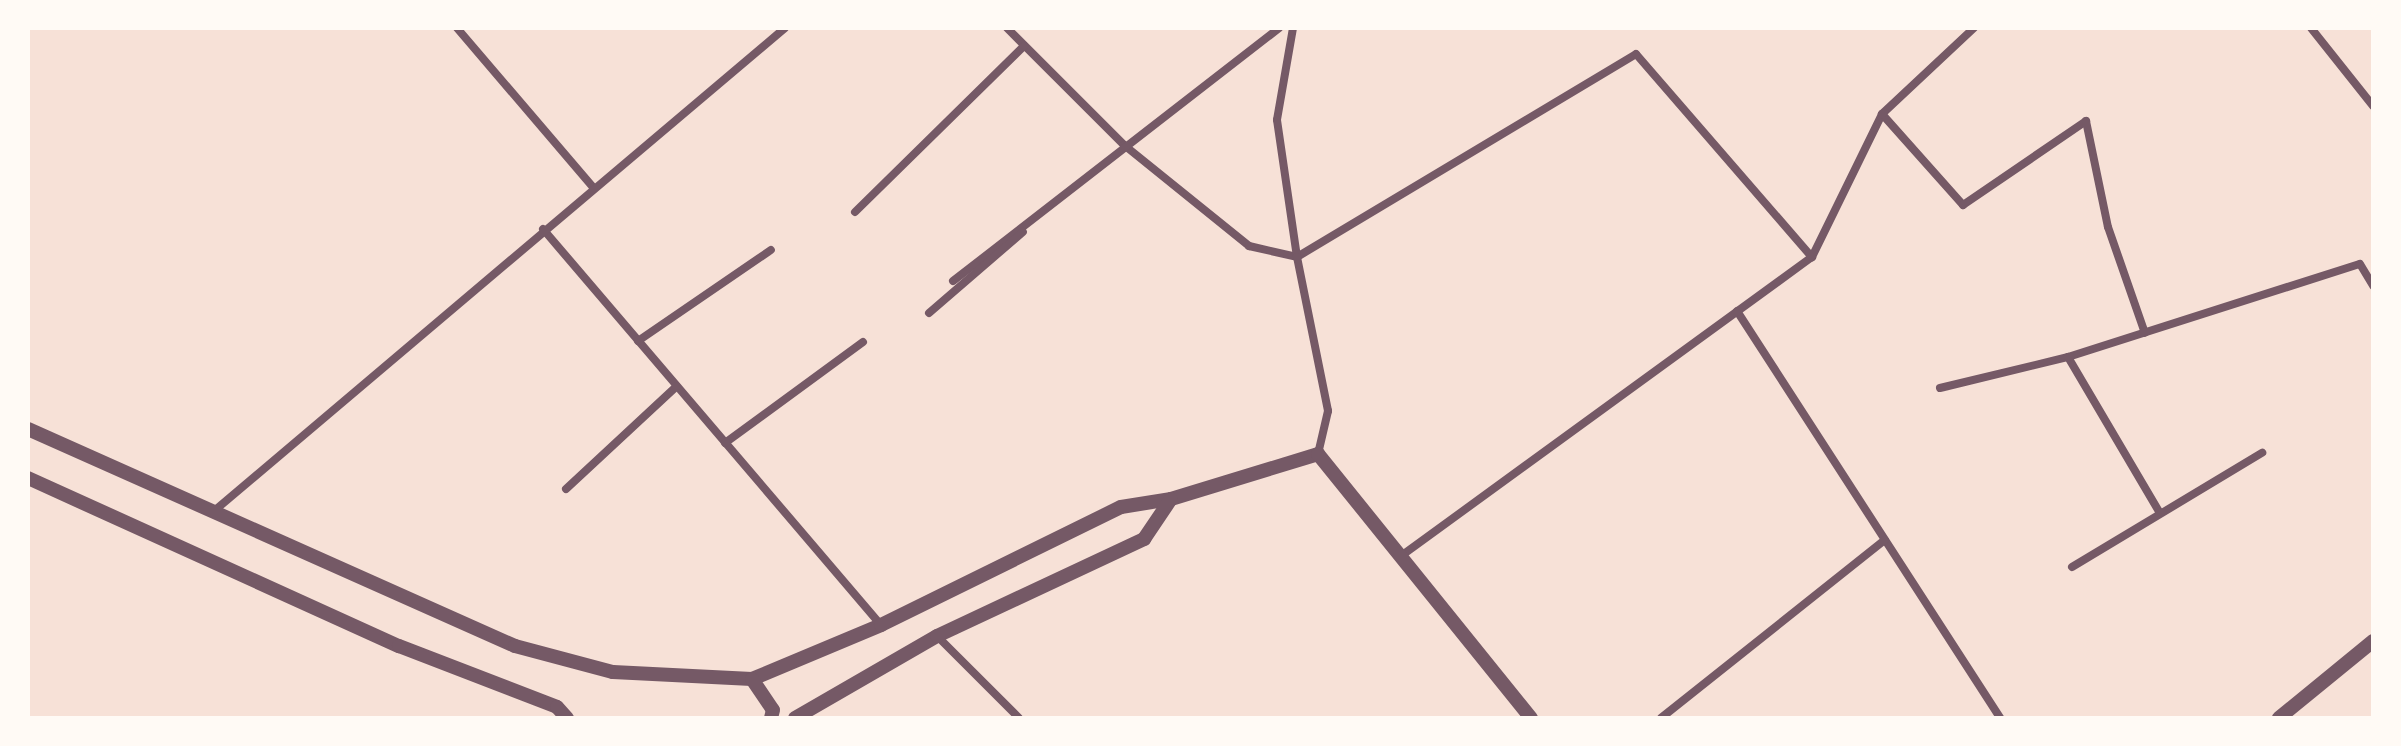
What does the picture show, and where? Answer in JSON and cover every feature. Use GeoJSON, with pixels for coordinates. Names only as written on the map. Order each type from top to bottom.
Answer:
{"type":"FeatureCollection","features":[{"type":"Feature","properties":{"kind":"street"},"geometry":{"type":"LineString","coordinates":[[457,28],[593,187]]}},
{"type":"Feature","properties":{"kind":"street"},"geometry":{"type":"LineString","coordinates":[[214,511],[543,229],[785,28]]}},
{"type":"Feature","properties":{"kind":"street"},"geometry":{"type":"LineString","coordinates":[[1007,28],[1124,145],[1249,246],[1297,257],[1636,54],[1812,257]]}},
{"type":"Feature","properties":{"kind":"street"},"geometry":{"type":"LineString","coordinates":[[953,281],[1124,145],[1279,28]]}},
{"type":"Feature","properties":{"kind":"street"},"geometry":{"type":"LineString","coordinates":[[1293,28],[1277,120],[1297,257],[1328,411],[1318,454]]}},
{"type":"Feature","properties":{"kind":"street"},"geometry":{"type":"LineString","coordinates":[[1401,556],[1812,257],[1882,114],[1974,28]]}},
{"type":"Feature","properties":{"kind":"street"},"geometry":{"type":"LineString","coordinates":[[2311,28],[2373,106]]}},
{"type":"Feature","properties":{"kind":"street"},"geometry":{"type":"LineString","coordinates":[[855,212],[1024,46]]}},
{"type":"Feature","properties":{"kind":"street"},"geometry":{"type":"LineString","coordinates":[[1882,114],[1963,205],[2086,121],[2108,227],[2145,333]]}},
{"type":"Feature","properties":{"kind":"street"},"geometry":{"type":"LineString","coordinates":[[929,313],[1124,145]]}},
{"type":"Feature","properties":{"kind":"street"},"geometry":{"type":"LineString","coordinates":[[543,229],[881,625]]}},
{"type":"Feature","properties":{"kind":"street"},"geometry":{"type":"LineString","coordinates":[[638,341],[771,250]]}},
{"type":"Feature","properties":{"kind":"street"},"geometry":{"type":"LineString","coordinates":[[1940,388],[2068,357],[2360,264],[2373,286]]}},
{"type":"Feature","properties":{"kind":"street"},"geometry":{"type":"LineString","coordinates":[[1737,311],[2000,718]]}},
{"type":"Feature","properties":{"kind":"street"},"geometry":{"type":"LineString","coordinates":[[725,443],[863,342]]}},
{"type":"Feature","properties":{"kind":"street"},"geometry":{"type":"LineString","coordinates":[[2068,357],[2160,513]]}},
{"type":"Feature","properties":{"kind":"street"},"geometry":{"type":"LineString","coordinates":[[566,489],[677,386]]}},
{"type":"Feature","properties":{"kind":"street"},"geometry":{"type":"LineString","coordinates":[[28,429],[515,646],[613,672],[752,679],[881,625],[1121,507],[1171,499],[1318,454]]}},
{"type":"Feature","properties":{"kind":"street"},"geometry":{"type":"LineString","coordinates":[[2072,567],[2262,453]]}},
{"type":"Feature","properties":{"kind":"street"},"geometry":{"type":"LineString","coordinates":[[1318,454],[1531,718]]}},
{"type":"Feature","properties":{"kind":"street"},"geometry":{"type":"LineString","coordinates":[[28,478],[399,646],[557,707],[567,718]]}},
{"type":"Feature","properties":{"kind":"street"},"geometry":{"type":"LineString","coordinates":[[795,718],[937,636],[1144,539],[1171,499]]}},
{"type":"Feature","properties":{"kind":"street"},"geometry":{"type":"LineString","coordinates":[[1661,718],[1885,540]]}},
{"type":"Feature","properties":{"kind":"street"},"geometry":{"type":"LineString","coordinates":[[937,636],[1019,718]]}},
{"type":"Feature","properties":{"kind":"street"},"geometry":{"type":"LineString","coordinates":[[2279,718],[2373,641]]}},
{"type":"Feature","properties":{"kind":"street"},"geometry":{"type":"LineString","coordinates":[[752,679],[773,710],[771,718]]}}]}
